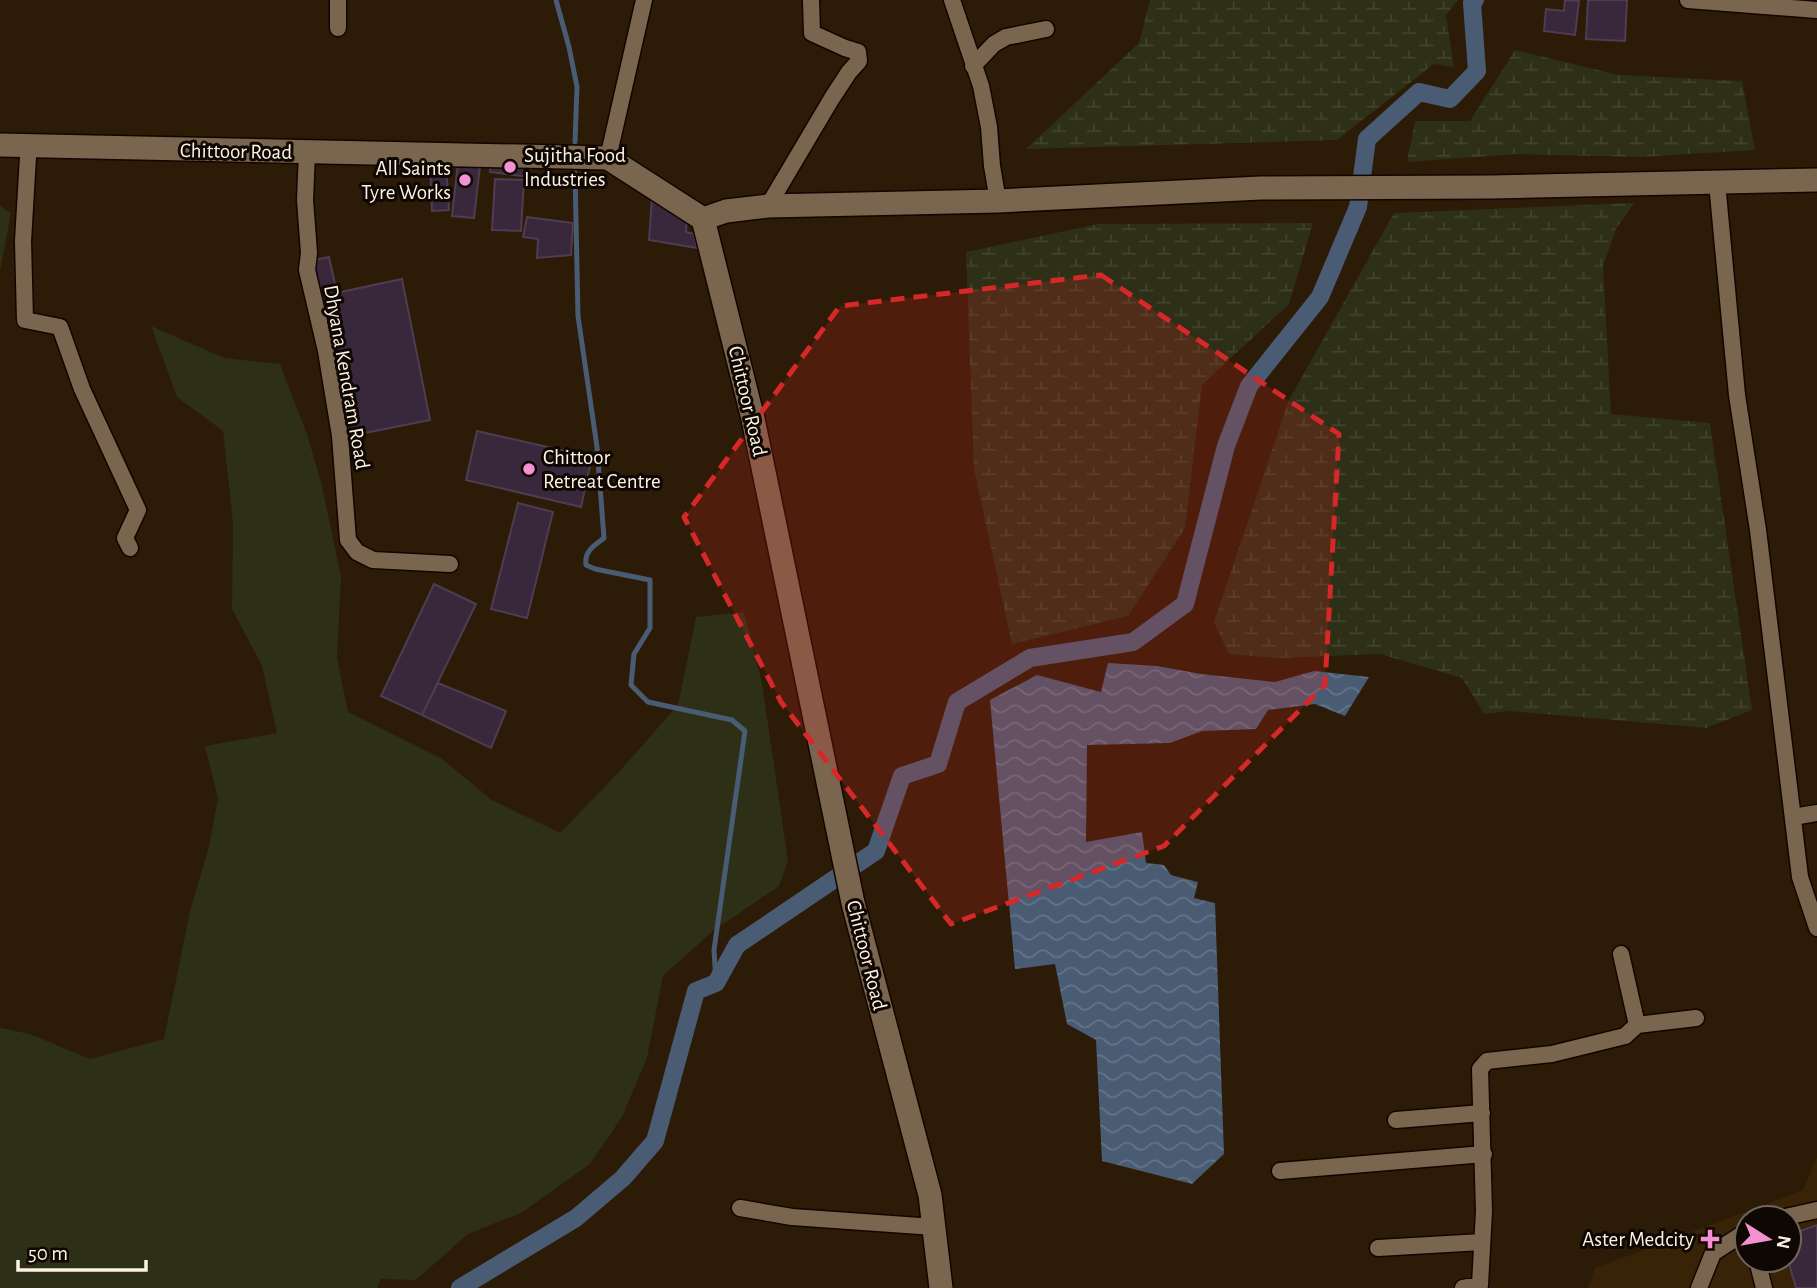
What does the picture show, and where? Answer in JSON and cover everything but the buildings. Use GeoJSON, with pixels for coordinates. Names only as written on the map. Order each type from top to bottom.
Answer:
{"type":"FeatureCollection","features":[{"type":"Feature","properties":{"kind":"main road","name":"Chittoor Road"},"geometry":{"type":"LineString","coordinates":[[0,145],[608,158]]}},
{"type":"Feature","properties":{"kind":"main road"},"geometry":{"type":"LineString","coordinates":[[608,158],[703,219],[726,211],[768,206],[998,201],[1261,188],[1491,187],[1817,180]]}},
{"type":"Feature","properties":{"kind":"main road","name":"Chittoor Road"},"geometry":{"type":"LineString","coordinates":[[703,219],[753,419],[853,903],[930,1195],[941,1288]]}},
{"type":"Feature","properties":{"kind":"street"},"geometry":{"type":"LineString","coordinates":[[338,0],[338,28]]}},
{"type":"Feature","properties":{"kind":"street"},"geometry":{"type":"LineString","coordinates":[[608,158],[644,0]]}},
{"type":"Feature","properties":{"kind":"street"},"geometry":{"type":"LineString","coordinates":[[768,206],[843,81],[859,61],[858,52],[812,33],[811,0]]}},
{"type":"Feature","properties":{"kind":"street"},"geometry":{"type":"LineString","coordinates":[[952,0],[981,86],[998,201]]}},
{"type":"Feature","properties":{"kind":"street"},"geometry":{"type":"LineString","coordinates":[[1688,0],[1817,10]]}},
{"type":"Feature","properties":{"kind":"street"},"geometry":{"type":"LineString","coordinates":[[973,66],[1006,37],[1046,29]]}},
{"type":"Feature","properties":{"kind":"street"},"geometry":{"type":"LineString","coordinates":[[26,147],[28,157],[23,241],[25,320],[60,327],[82,389],[138,510],[125,538],[130,548]]}},
{"type":"Feature","properties":{"kind":"street","name":"Dhyana Kendram Road"},"geometry":{"type":"LineString","coordinates":[[307,152],[307,270],[326,352],[340,436],[348,540],[357,552],[373,560],[450,564]]}},
{"type":"Feature","properties":{"kind":"street"},"geometry":{"type":"LineString","coordinates":[[1717,183],[1737,395],[1758,530],[1800,877],[1817,928]]}},
{"type":"Feature","properties":{"kind":"street"},"geometry":{"type":"LineString","coordinates":[[1793,817],[1817,813]]}},
{"type":"Feature","properties":{"kind":"street"},"geometry":{"type":"LineString","coordinates":[[1621,954],[1637,1025]]}},
{"type":"Feature","properties":{"kind":"street"},"geometry":{"type":"LineString","coordinates":[[1463,1288],[1480,1285],[1484,1154],[1480,1069],[1487,1061],[1552,1054],[1625,1036],[1637,1025],[1696,1018]]}},
{"type":"Feature","properties":{"kind":"street"},"geometry":{"type":"LineString","coordinates":[[1396,1120],[1482,1113]]}},
{"type":"Feature","properties":{"kind":"street"},"geometry":{"type":"LineString","coordinates":[[1280,1171],[1484,1154]]}},
{"type":"Feature","properties":{"kind":"street"},"geometry":{"type":"LineString","coordinates":[[740,1208],[792,1217],[934,1227]]}},
{"type":"Feature","properties":{"kind":"street"},"geometry":{"type":"LineString","coordinates":[[1699,1288],[1713,1253],[1733,1240]]}},
{"type":"Feature","properties":{"kind":"street"},"geometry":{"type":"LineString","coordinates":[[1378,1248],[1482,1242]]}},
{"type":"Feature","properties":{"kind":"highlighted area"},"geometry":{"type":"Polygon","coordinates":[[[1101,275],[1339,434],[1325,685],[1164,846],[951,924],[781,702],[684,517],[840,306],[1101,275]]]}},
{"type":"Feature","properties":{"kind":"shaded area","name":"Aster Medcity"},"geometry":{"type":"Polygon","coordinates":[[[1817,1157],[1817,1288],[1588,1288],[1595,1268],[1733,1216],[1733,1274],[1803,1274],[1803,1204],[1766,1204],[1803,1190],[1817,1157]]]}},
{"type":"Feature","properties":{"kind":"green space"},"geometry":{"type":"Polygon","coordinates":[[[1150,0],[1458,0],[1446,15],[1454,67],[1434,64],[1337,140],[1026,149],[1139,43],[1150,0]]]}},
{"type":"Feature","properties":{"kind":"green space"},"geometry":{"type":"Polygon","coordinates":[[[1515,50],[1619,75],[1742,81],[1755,150],[1640,157],[1516,154],[1407,162],[1415,121],[1470,121],[1515,50]]]}},
{"type":"Feature","properties":{"kind":"green space"},"geometry":{"type":"Polygon","coordinates":[[[1634,203],[1616,229],[1603,266],[1611,414],[1710,423],[1752,710],[1706,728],[1509,711],[1484,714],[1462,678],[1380,654],[1278,658],[1229,654],[1214,622],[1289,400],[1394,213],[1634,203]]]}},
{"type":"Feature","properties":{"kind":"green space"},"geometry":{"type":"Polygon","coordinates":[[[0,206],[11,213],[0,271],[0,206]]]}},
{"type":"Feature","properties":{"kind":"green space"},"geometry":{"type":"Polygon","coordinates":[[[1313,223],[1289,304],[1202,385],[1185,528],[1128,616],[1012,644],[974,469],[966,252],[1098,224],[1313,223]]]}},
{"type":"Feature","properties":{"kind":"green space"},"geometry":{"type":"Polygon","coordinates":[[[151,326],[224,358],[280,364],[307,434],[321,482],[341,576],[337,658],[348,712],[441,758],[492,800],[560,833],[678,705],[696,617],[744,612],[762,683],[788,861],[779,886],[713,931],[663,976],[647,1058],[622,1117],[590,1164],[521,1213],[468,1234],[416,1280],[381,1279],[377,1288],[0,1288],[0,1028],[30,1034],[90,1059],[164,1039],[190,911],[209,846],[218,799],[205,746],[277,733],[262,666],[232,609],[233,523],[223,431],[177,397],[151,326]]]}},
{"type":"Feature","properties":{"kind":"water"},"geometry":{"type":"Polygon","coordinates":[[[1108,663],[1157,666],[1275,682],[1314,671],[1369,677],[1345,716],[1315,704],[1268,710],[1256,729],[1202,731],[1170,743],[1087,745],[1086,842],[1142,832],[1146,863],[1164,865],[1171,875],[1198,882],[1194,898],[1215,903],[1224,1154],[1192,1184],[1102,1161],[1096,1040],[1067,1024],[1055,964],[1015,969],[990,700],[1037,675],[1101,692],[1108,663]]]}},
{"type":"Feature","properties":{"kind":"waterway"},"geometry":{"type":"LineString","coordinates":[[556,0],[577,87],[575,142]]}},
{"type":"Feature","properties":{"kind":"waterway"},"geometry":{"type":"LineString","coordinates":[[460,1288],[576,1218],[623,1178],[655,1141],[696,991],[716,983],[737,945],[876,851],[902,776],[938,764],[957,702],[1030,658],[1133,642],[1185,604],[1226,446],[1249,386],[1320,297],[1358,207],[1367,139],[1419,92],[1450,99],[1477,71],[1472,3],[1475,0]]}},
{"type":"Feature","properties":{"kind":"waterway"},"geometry":{"type":"LineString","coordinates":[[575,173],[578,316],[597,447],[604,538],[588,552],[586,565],[650,580],[650,628],[634,654],[631,685],[648,702],[732,720],[745,731],[714,950],[716,983]]}},
{"type":"Feature","properties":{"kind":"place","name":"Sujitha Food Industries"},"geometry":{"type":"Point","coordinates":[510,167]}},
{"type":"Feature","properties":{"kind":"place","name":"All Saints Tyre Works"},"geometry":{"type":"Point","coordinates":[465,180]}},
{"type":"Feature","properties":{"kind":"place","name":"Chittoor Retreat Centre"},"geometry":{"type":"Point","coordinates":[529,469]}},
{"type":"Feature","properties":{"kind":"place","name":"Aster Medcity"},"geometry":{"type":"Point","coordinates":[1710,1239]}}]}
